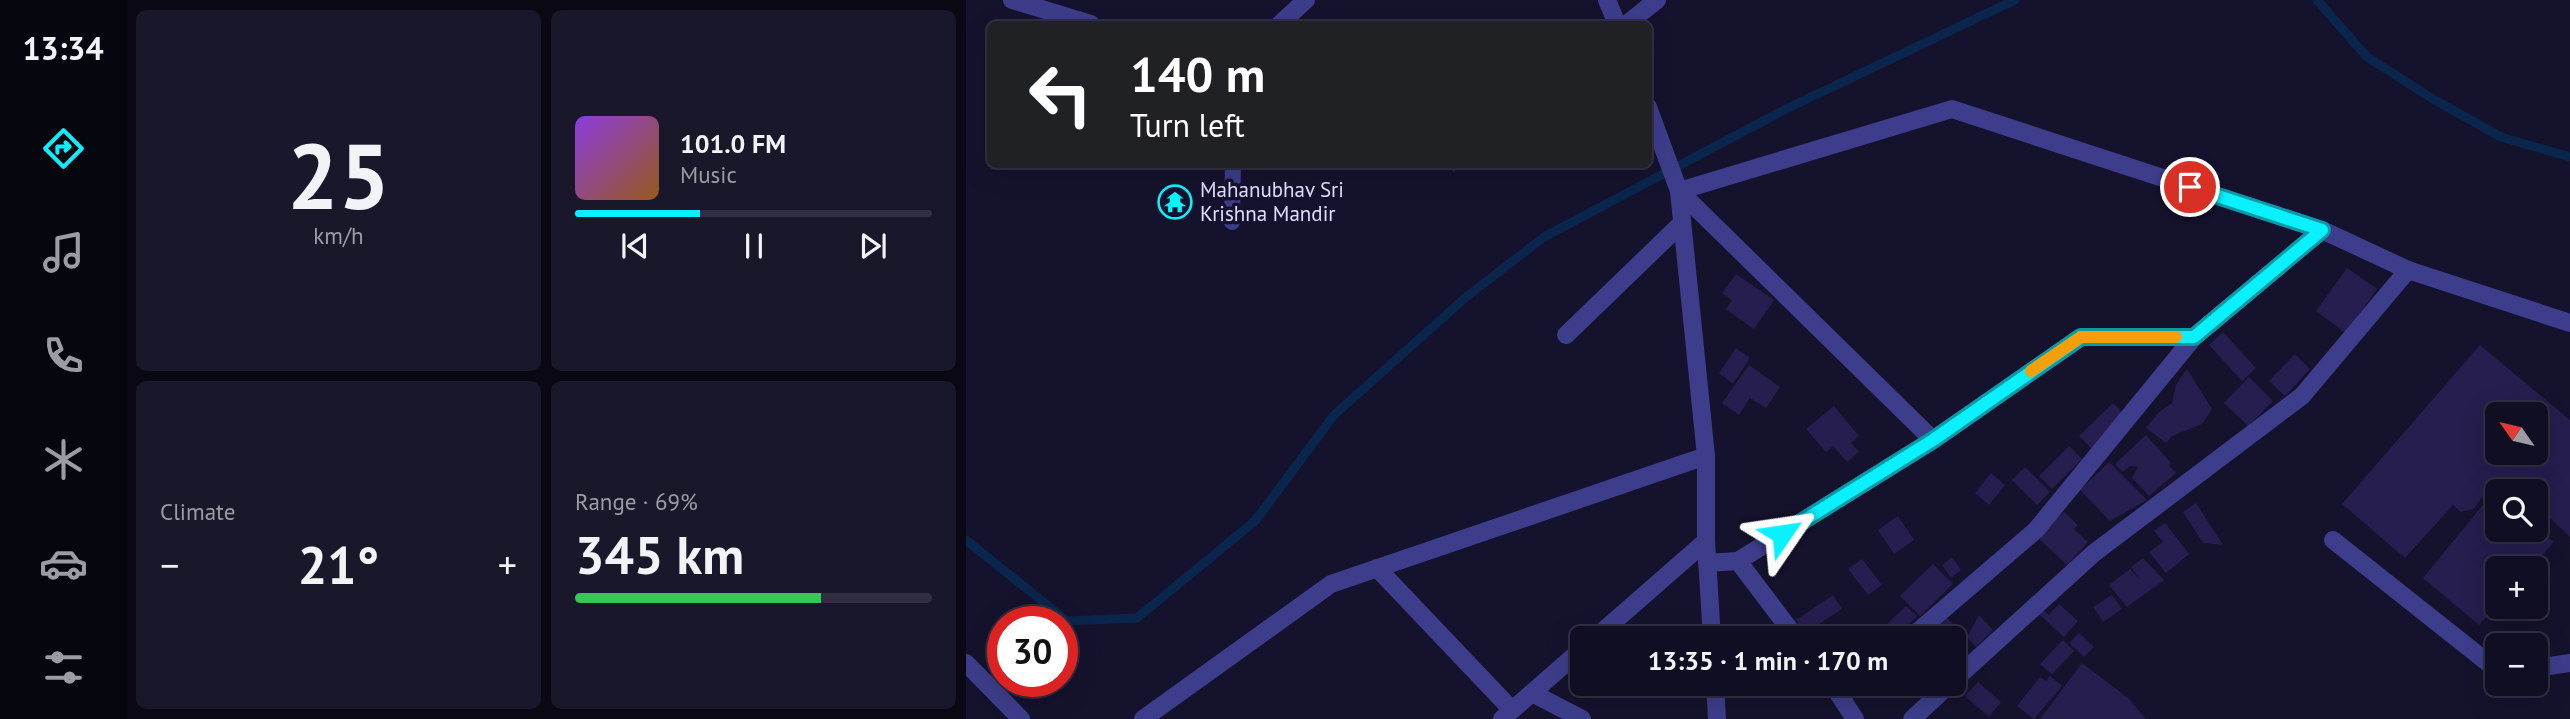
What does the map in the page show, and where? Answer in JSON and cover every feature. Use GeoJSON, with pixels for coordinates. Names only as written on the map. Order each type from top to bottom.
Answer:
{"type":"FeatureCollection","features":[{"type":"Feature","properties":{"kind":"street"},"geometry":{"type":"LineString","coordinates":[[1012,0],[1081,21]]}},
{"type":"Feature","properties":{"kind":"street"},"geometry":{"type":"LineString","coordinates":[[1283,21],[1306,0]]}},
{"type":"Feature","properties":{"kind":"street"},"geometry":{"type":"LineString","coordinates":[[1608,0],[1616,21]]}},
{"type":"Feature","properties":{"kind":"street"},"geometry":{"type":"LineString","coordinates":[[1631,21],[1657,0]]}},
{"type":"Feature","properties":{"kind":"street"},"geometry":{"type":"LineString","coordinates":[[1677,184],[1952,109],[2322,230],[2408,270],[2570,323]]}},
{"type":"Feature","properties":{"kind":"street"},"geometry":{"type":"LineString","coordinates":[[1652,118],[1677,184],[1682,223],[1706,456],[1706,541],[1711,626]]}},
{"type":"Feature","properties":{"kind":"street"},"geometry":{"type":"LineString","coordinates":[[1677,184],[1933,440]]}},
{"type":"Feature","properties":{"kind":"street"},"geometry":{"type":"LineString","coordinates":[[1566,335],[1682,223]]}},
{"type":"Feature","properties":{"kind":"street"},"geometry":{"type":"LineString","coordinates":[[1924,626],[2036,530],[2194,337],[2322,230]]}},
{"type":"Feature","properties":{"kind":"street"},"geometry":{"type":"LineString","coordinates":[[1966,669],[2094,553],[2302,397],[2408,270]]}},
{"type":"Feature","properties":{"kind":"street"},"geometry":{"type":"LineString","coordinates":[[1707,563],[1738,561],[1933,440],[2081,337],[2194,337]]}},
{"type":"Feature","properties":{"kind":"street"},"geometry":{"type":"LineString","coordinates":[[1143,719],[1331,584],[1706,456]]}},
{"type":"Feature","properties":{"kind":"street"},"geometry":{"type":"LineString","coordinates":[[2333,540],[2485,660]]}},
{"type":"Feature","properties":{"kind":"street"},"geometry":{"type":"LineString","coordinates":[[1609,626],[1706,541]]}},
{"type":"Feature","properties":{"kind":"street"},"geometry":{"type":"LineString","coordinates":[[1738,561],[1787,626]]}},
{"type":"Feature","properties":{"kind":"street"},"geometry":{"type":"LineString","coordinates":[[1377,568],[1507,715],[1570,660]]}},
{"type":"Feature","properties":{"kind":"street"},"geometry":{"type":"LineString","coordinates":[[966,663],[1020,719]]}},
{"type":"Feature","properties":{"kind":"street"},"geometry":{"type":"LineString","coordinates":[[2548,666],[2570,663]]}},
{"type":"Feature","properties":{"kind":"street"},"geometry":{"type":"LineString","coordinates":[[1532,693],[1582,719]]}},
{"type":"Feature","properties":{"kind":"street"},"geometry":{"type":"LineString","coordinates":[[1716,696],[1717,719]]}},
{"type":"Feature","properties":{"kind":"street"},"geometry":{"type":"LineString","coordinates":[[1840,696],[1855,719]]}},
{"type":"Feature","properties":{"kind":"street"},"geometry":{"type":"LineString","coordinates":[[1912,719],[1937,696]]}},
{"type":"Feature","properties":{"kind":"lane"},"geometry":{"type":"LineString","coordinates":[[1232,222],[1233,168]]}},
{"type":"Feature","properties":{"kind":"building"},"geometry":{"type":"Polygon","coordinates":[[[2347,268],[2377,289],[2346,333],[2316,311],[2347,268]]]}},
{"type":"Feature","properties":{"kind":"building"},"geometry":{"type":"Polygon","coordinates":[[[1736,274],[1774,300],[1754,329],[1726,309],[1732,300],[1722,293],[1736,274]]]}},
{"type":"Feature","properties":{"kind":"building"},"geometry":{"type":"Polygon","coordinates":[[[2223,332],[2256,368],[2242,381],[2209,345],[2223,332]]]}},
{"type":"Feature","properties":{"kind":"building"},"geometry":{"type":"Polygon","coordinates":[[[2480,345],[2570,420],[2570,537],[2548,516],[2548,479],[2485,479],[2485,493],[2474,509],[2461,512],[2453,505],[2405,558],[2342,504],[2480,345]]]}},
{"type":"Feature","properties":{"kind":"building"},"geometry":{"type":"Polygon","coordinates":[[[1736,348],[1750,358],[1733,384],[1719,373],[1736,348]]]}},
{"type":"Feature","properties":{"kind":"building"},"geometry":{"type":"Polygon","coordinates":[[[2295,354],[2310,369],[2285,396],[2269,381],[2295,354]]]}},
{"type":"Feature","properties":{"kind":"building"},"geometry":{"type":"Polygon","coordinates":[[[1749,365],[1780,387],[1766,408],[1750,398],[1739,415],[1722,403],[1749,365]]]}},
{"type":"Feature","properties":{"kind":"building"},"geometry":{"type":"Polygon","coordinates":[[[2187,369],[2212,409],[2202,424],[2172,436],[2166,443],[2146,428],[2159,412],[2172,403],[2176,385],[2187,369]]]}},
{"type":"Feature","properties":{"kind":"building"},"geometry":{"type":"Polygon","coordinates":[[[2249,377],[2273,401],[2248,426],[2224,403],[2249,377]]]}},
{"type":"Feature","properties":{"kind":"building"},"geometry":{"type":"Polygon","coordinates":[[[2113,403],[2126,416],[2092,449],[2079,436],[2113,403]]]}},
{"type":"Feature","properties":{"kind":"building"},"geometry":{"type":"Polygon","coordinates":[[[1834,406],[1859,436],[1851,443],[1859,452],[1847,462],[1833,446],[1826,452],[1806,429],[1834,406]]]}},
{"type":"Feature","properties":{"kind":"building"},"geometry":{"type":"Polygon","coordinates":[[[2146,435],[2171,463],[2169,465],[2176,473],[2149,496],[2132,478],[2138,467],[2130,466],[2123,472],[2115,464],[2146,435]]]}},
{"type":"Feature","properties":{"kind":"building"},"geometry":{"type":"Polygon","coordinates":[[[2069,446],[2082,459],[2052,489],[2039,476],[2069,446]]]}},
{"type":"Feature","properties":{"kind":"building"},"geometry":{"type":"Polygon","coordinates":[[[2109,462],[2147,500],[2110,521],[2080,490],[2109,462]]]}},
{"type":"Feature","properties":{"kind":"building"},"geometry":{"type":"Polygon","coordinates":[[[2025,467],[2050,492],[2037,505],[2012,480],[2025,467]]]}},
{"type":"Feature","properties":{"kind":"building"},"geometry":{"type":"Polygon","coordinates":[[[1991,473],[2005,485],[1989,505],[1975,493],[1991,473]]]}},
{"type":"Feature","properties":{"kind":"building"},"geometry":{"type":"Polygon","coordinates":[[[2485,502],[2485,542],[2548,542],[2548,537],[2554,542],[2542,556],[2485,556],[2485,618],[2479,625],[2423,578],[2485,502]]]}},
{"type":"Feature","properties":{"kind":"building"},"geometry":{"type":"Polygon","coordinates":[[[2196,503],[2223,545],[2203,543],[2183,512],[2196,503]]]}},
{"type":"Feature","properties":{"kind":"building"},"geometry":{"type":"Polygon","coordinates":[[[2064,512],[2078,525],[2074,529],[2088,542],[2067,565],[2035,535],[2054,515],[2058,518],[2064,512]]]}},
{"type":"Feature","properties":{"kind":"building"},"geometry":{"type":"Polygon","coordinates":[[[1898,516],[1914,540],[1894,554],[1878,530],[1898,516]]]}},
{"type":"Feature","properties":{"kind":"building"},"geometry":{"type":"Polygon","coordinates":[[[2165,523],[2189,554],[2166,573],[2149,552],[2163,542],[2154,531],[2165,523]]]}},
{"type":"Feature","properties":{"kind":"building"},"geometry":{"type":"Polygon","coordinates":[[[1952,557],[1961,570],[1951,578],[1942,565],[1952,557]]]}},
{"type":"Feature","properties":{"kind":"building"},"geometry":{"type":"Polygon","coordinates":[[[2143,558],[2164,580],[2127,607],[2109,585],[2130,569],[2140,580],[2131,567],[2143,558]]]}},
{"type":"Feature","properties":{"kind":"building"},"geometry":{"type":"Polygon","coordinates":[[[1862,559],[1882,585],[1868,595],[1848,569],[1862,559]]]}},
{"type":"Feature","properties":{"kind":"building"},"geometry":{"type":"Polygon","coordinates":[[[1933,564],[1953,584],[1920,616],[1900,596],[1933,564]]]}},
{"type":"Feature","properties":{"kind":"building"},"geometry":{"type":"Polygon","coordinates":[[[1833,595],[1842,609],[1816,626],[1800,626],[1796,620],[1833,595]]]}},
{"type":"Feature","properties":{"kind":"building"},"geometry":{"type":"Polygon","coordinates":[[[2112,595],[2122,609],[2103,622],[2093,607],[2112,595]]]}},
{"type":"Feature","properties":{"kind":"building"},"geometry":{"type":"Polygon","coordinates":[[[2059,604],[2078,621],[2064,637],[2039,614],[2043,610],[2049,615],[2059,604]]]}},
{"type":"Feature","properties":{"kind":"building"},"geometry":{"type":"Polygon","coordinates":[[[1906,606],[1917,616],[1907,626],[1885,626],[1906,606]]]}},
{"type":"Feature","properties":{"kind":"building"},"geometry":{"type":"Polygon","coordinates":[[[1979,615],[1993,630],[1976,647],[1967,637],[1979,615]]]}},
{"type":"Feature","properties":{"kind":"building"},"geometry":{"type":"Polygon","coordinates":[[[1947,618],[1955,626],[1939,626],[1947,618]]]}},
{"type":"Feature","properties":{"kind":"building"},"geometry":{"type":"Polygon","coordinates":[[[2079,633],[2094,647],[2084,657],[2069,643],[2079,633]]]}},
{"type":"Feature","properties":{"kind":"building"},"geometry":{"type":"Polygon","coordinates":[[[2063,640],[2074,651],[2052,674],[2040,664],[2063,640]]]}},
{"type":"Feature","properties":{"kind":"building"},"geometry":{"type":"Polygon","coordinates":[[[2082,663],[2128,698],[2146,719],[2040,719],[2082,663]]]}},
{"type":"Feature","properties":{"kind":"building"},"geometry":{"type":"Polygon","coordinates":[[[2050,676],[2062,686],[2034,719],[2017,706],[2040,677],[2046,681],[2050,676]]]}},
{"type":"Feature","properties":{"kind":"building"},"geometry":{"type":"Polygon","coordinates":[[[1978,682],[2001,702],[1989,717],[1966,695],[1978,682]]]}},
{"type":"Feature","properties":{"kind":"waterway"},"geometry":{"type":"LineString","coordinates":[[966,540],[1067,621],[1137,618],[1255,521],[1334,415],[1465,298],[1544,237],[1786,109],[2015,0]]}},
{"type":"Feature","properties":{"kind":"waterway"},"geometry":{"type":"LineString","coordinates":[[2317,0],[2367,57],[2433,99],[2501,137],[2570,157]]}},
{"type":"Feature","properties":{"kind":"slow traffic"},"geometry":{"type":"LineString","coordinates":[[2031,371],[2081,337],[2176,337]]}},
{"type":"Feature","properties":{"kind":"place","name":"Mahanubhav Sri Krishna Mandir"},"geometry":{"type":"Point","coordinates":[1175,202]}},
{"type":"Feature","properties":{"kind":"route"},"geometry":{"type":"LineString","coordinates":[[1782,534],[1933,440],[2081,337],[2194,337],[2322,230],[2190,187]]}}]}
